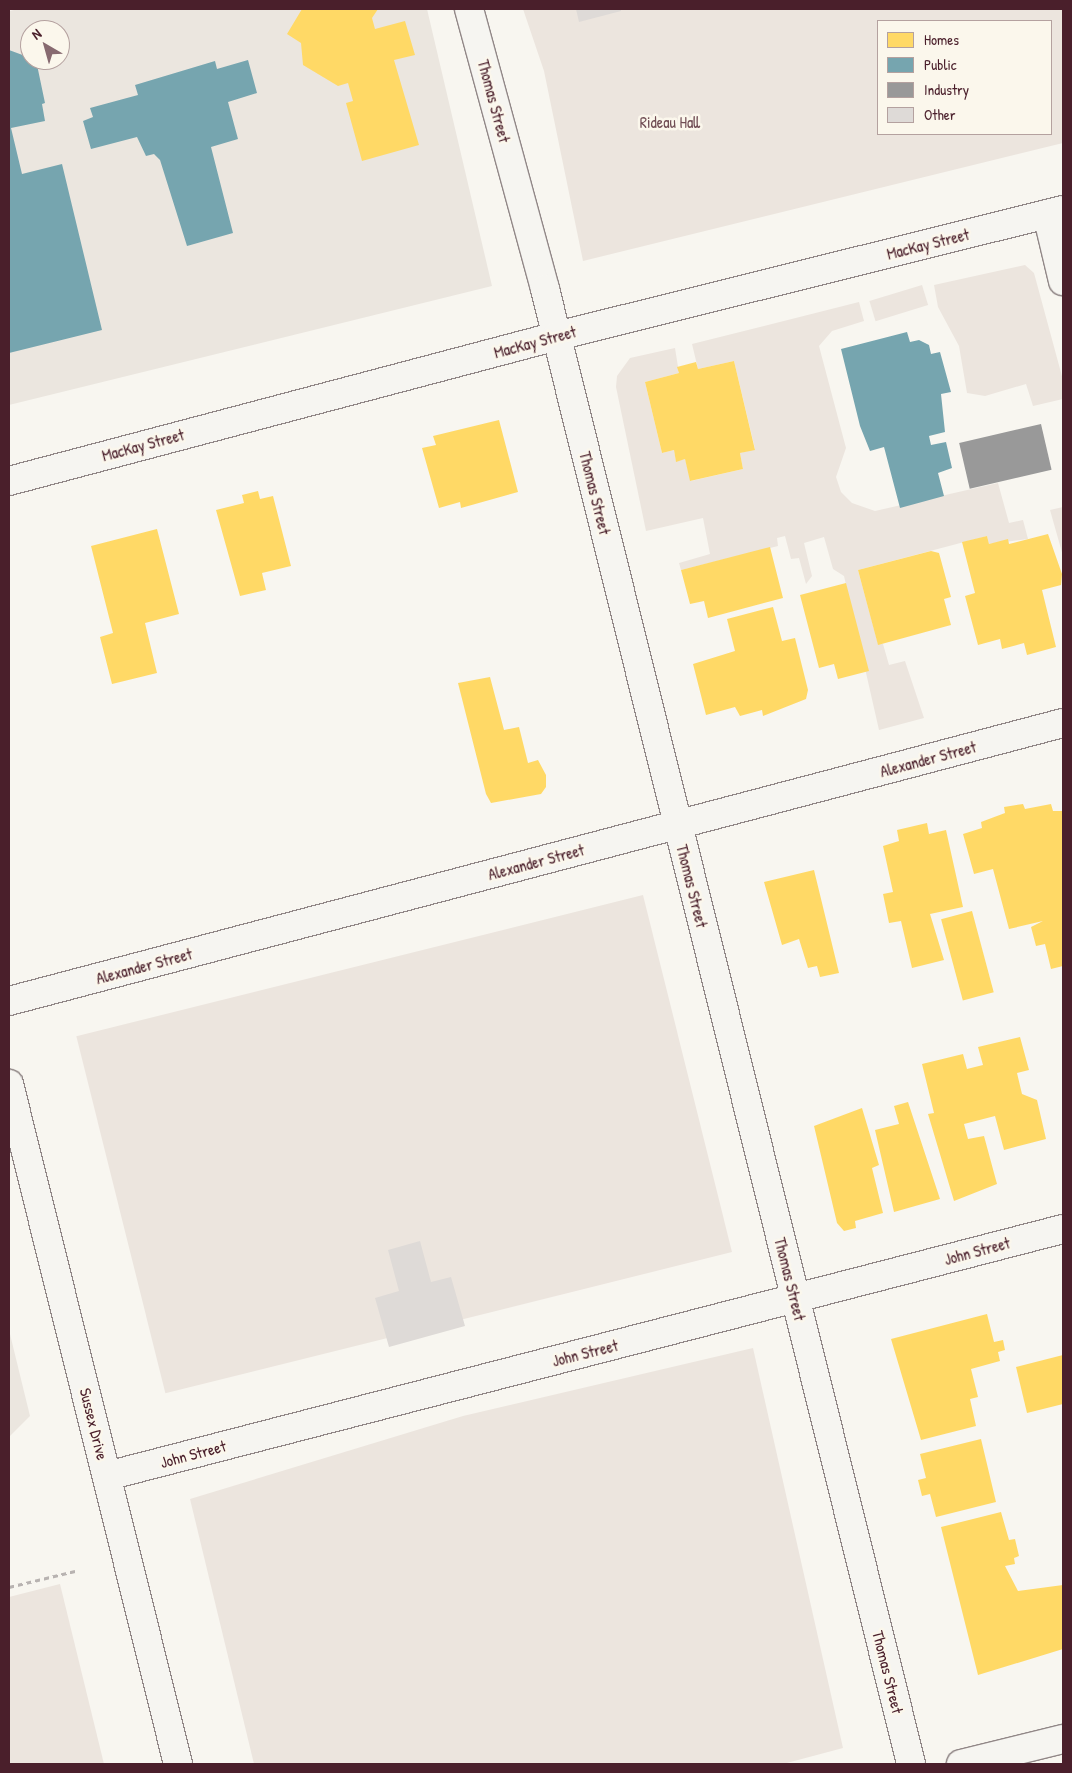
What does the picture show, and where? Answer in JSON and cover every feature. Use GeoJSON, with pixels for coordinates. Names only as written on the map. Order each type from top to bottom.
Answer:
{"type":"FeatureCollection","features":[{"type":"Feature","properties":{"kind":"street","name":"Thomas Street"},"geometry":{"type":"LineString","coordinates":[[468,9],[557,336],[911,1764]]}},
{"type":"Feature","properties":{"kind":"street","name":"MacKay Street"},"geometry":{"type":"LineString","coordinates":[[9,481],[557,336],[1055,212]]}},
{"type":"Feature","properties":{"kind":"street"},"geometry":{"type":"LineString","coordinates":[[1055,212],[1063,281]]}},
{"type":"Feature","properties":{"kind":"street","name":"Alexander Street"},"geometry":{"type":"LineString","coordinates":[[9,1001],[1063,723]]}},
{"type":"Feature","properties":{"kind":"street","name":"Sussex Drive"},"geometry":{"type":"LineString","coordinates":[[9,1084],[178,1764]]}},
{"type":"Feature","properties":{"kind":"street","name":"John Street"},"geometry":{"type":"LineString","coordinates":[[107,1476],[1063,1229]]}},
{"type":"Feature","properties":{"kind":"street"},"geometry":{"type":"LineString","coordinates":[[961,1764],[1063,1739]]}},
{"type":"Feature","properties":{"kind":"path"},"geometry":{"type":"LineString","coordinates":[[9,1587],[75,1572]]}},
{"type":"Feature","properties":{"kind":"shaded area"},"geometry":{"type":"Polygon","coordinates":[[[19,9],[427,9],[492,286],[9,405],[9,11],[19,9]]]}},
{"type":"Feature","properties":{"kind":"shaded area"},"geometry":{"type":"Polygon","coordinates":[[[9,1330],[30,1416],[9,1437],[9,1330]]]}},
{"type":"Feature","properties":{"kind":"green space","name":"Rideau Hall"},"geometry":{"type":"Polygon","coordinates":[[[523,9],[1063,9],[1063,143],[583,261],[544,71],[523,9]]]}},
{"type":"Feature","properties":{"kind":"green space"},"geometry":{"type":"Polygon","coordinates":[[[1025,265],[1034,273],[1063,380],[1063,399],[1033,406],[1026,384],[985,396],[967,393],[959,346],[938,307],[934,285],[1025,265]]]}},
{"type":"Feature","properties":{"kind":"green space"},"geometry":{"type":"Polygon","coordinates":[[[922,285],[928,305],[876,321],[869,301],[922,285]]]}},
{"type":"Feature","properties":{"kind":"green space"},"geometry":{"type":"Polygon","coordinates":[[[859,302],[864,321],[832,331],[819,346],[846,448],[836,477],[841,492],[852,503],[875,511],[998,483],[1009,523],[1023,520],[1028,539],[989,544],[987,536],[858,570],[878,644],[883,644],[889,665],[905,661],[924,718],[879,730],[844,576],[833,569],[824,537],[804,543],[812,576],[806,584],[799,558],[791,559],[785,536],[777,538],[778,546],[681,570],[679,563],[710,554],[703,518],[646,531],[616,387],[617,376],[630,358],[675,348],[679,373],[645,382],[662,453],[674,450],[676,461],[685,459],[691,481],[743,469],[740,453],[755,449],[734,361],[698,369],[692,344],[859,302]]]}},
{"type":"Feature","properties":{"kind":"green space"},"geometry":{"type":"Polygon","coordinates":[[[1063,507],[1063,556],[1050,510],[1063,507]]]}},
{"type":"Feature","properties":{"kind":"green space"},"geometry":{"type":"Polygon","coordinates":[[[643,895],[732,1252],[165,1393],[76,1036],[643,895]]]}},
{"type":"Feature","properties":{"kind":"green space"},"geometry":{"type":"Polygon","coordinates":[[[753,1348],[843,1748],[783,1764],[254,1764],[190,1499],[463,1416],[753,1348]]]}},
{"type":"Feature","properties":{"kind":"green space"},"geometry":{"type":"Polygon","coordinates":[[[60,1584],[104,1764],[9,1764],[9,1597],[60,1584]]]}},
{"type":"Feature","properties":{"kind":"building: Homes"},"geometry":{"type":"Polygon","coordinates":[[[302,9],[378,9],[372,18],[375,29],[405,21],[415,55],[394,60],[419,145],[362,161],[346,103],[353,101],[348,83],[338,86],[303,65],[301,43],[287,34],[302,9]]]}},
{"type":"Feature","properties":{"kind":"building: Homes"},"geometry":{"type":"Polygon","coordinates":[[[734,361],[755,450],[740,453],[743,469],[690,481],[685,459],[676,462],[674,450],[662,453],[645,382],[679,373],[677,367],[696,362],[698,369],[734,361]]]}},
{"type":"Feature","properties":{"kind":"building: Homes"},"geometry":{"type":"Polygon","coordinates":[[[499,420],[518,492],[461,508],[460,502],[439,508],[422,448],[436,445],[433,436],[499,420]]]}},
{"type":"Feature","properties":{"kind":"building: Homes"},"geometry":{"type":"Polygon","coordinates":[[[258,491],[260,499],[273,496],[291,566],[262,573],[266,590],[240,596],[216,510],[244,503],[242,495],[258,491]]]}},
{"type":"Feature","properties":{"kind":"building: Homes"},"geometry":{"type":"Polygon","coordinates":[[[157,529],[179,614],[145,623],[157,673],[112,684],[100,637],[113,633],[91,546],[157,529]]]}},
{"type":"Feature","properties":{"kind":"building: Homes"},"geometry":{"type":"Polygon","coordinates":[[[1048,534],[1062,574],[1061,585],[1042,590],[1056,647],[1027,655],[1024,643],[1002,649],[1000,639],[978,645],[965,596],[975,593],[962,542],[987,536],[989,544],[1008,539],[1009,544],[1048,534]]]}},
{"type":"Feature","properties":{"kind":"building: Homes"},"geometry":{"type":"Polygon","coordinates":[[[770,547],[783,598],[708,618],[704,601],[690,604],[681,570],[770,547]]]}},
{"type":"Feature","properties":{"kind":"building: Homes"},"geometry":{"type":"Polygon","coordinates":[[[931,551],[939,553],[951,597],[944,599],[951,625],[878,645],[858,570],[931,551]]]}},
{"type":"Feature","properties":{"kind":"building: Homes"},"geometry":{"type":"Polygon","coordinates":[[[846,583],[869,671],[838,679],[834,664],[819,668],[800,595],[846,583]]]}},
{"type":"Feature","properties":{"kind":"building: Homes"},"geometry":{"type":"Polygon","coordinates":[[[773,607],[782,641],[795,638],[808,690],[806,699],[763,716],[762,710],[740,716],[735,707],[706,715],[693,664],[735,651],[727,619],[773,607]]]}},
{"type":"Feature","properties":{"kind":"building: Homes"},"geometry":{"type":"Polygon","coordinates":[[[490,677],[504,730],[519,727],[528,763],[538,760],[546,775],[546,787],[541,794],[491,803],[486,794],[458,683],[490,677]]]}},
{"type":"Feature","properties":{"kind":"building: Homes"},"geometry":{"type":"Polygon","coordinates":[[[1023,804],[1025,809],[1051,804],[1053,811],[1063,811],[1063,966],[1051,969],[1045,944],[1036,946],[1031,927],[1043,921],[1009,929],[993,869],[974,874],[963,834],[982,828],[981,822],[1005,813],[1004,807],[1023,804]]]}},
{"type":"Feature","properties":{"kind":"building: Homes"},"geometry":{"type":"Polygon","coordinates":[[[927,823],[929,834],[946,830],[963,907],[930,914],[944,960],[912,968],[901,921],[889,923],[883,894],[893,892],[883,846],[899,841],[897,830],[927,823]]]}},
{"type":"Feature","properties":{"kind":"building: Homes"},"geometry":{"type":"Polygon","coordinates":[[[814,870],[839,973],[820,977],[817,966],[808,968],[799,939],[782,945],[764,882],[814,870]]]}},
{"type":"Feature","properties":{"kind":"building: Homes"},"geometry":{"type":"Polygon","coordinates":[[[972,911],[994,992],[963,1000],[941,919],[972,911]]]}},
{"type":"Feature","properties":{"kind":"building: Homes"},"geometry":{"type":"Polygon","coordinates":[[[1020,1037],[1029,1070],[1017,1073],[1022,1094],[1037,1100],[1046,1139],[1004,1150],[995,1116],[964,1124],[968,1139],[984,1136],[997,1184],[954,1201],[928,1114],[934,1113],[922,1064],[963,1054],[967,1069],[983,1065],[978,1047],[1020,1037]]]}},
{"type":"Feature","properties":{"kind":"building: Homes"},"geometry":{"type":"Polygon","coordinates":[[[908,1102],[940,1199],[894,1212],[875,1130],[899,1124],[894,1106],[908,1102]]]}},
{"type":"Feature","properties":{"kind":"building: Homes"},"geometry":{"type":"Polygon","coordinates":[[[862,1108],[879,1165],[872,1168],[883,1213],[855,1221],[856,1228],[844,1231],[837,1223],[814,1126],[862,1108]]]}},
{"type":"Feature","properties":{"kind":"building: Homes"},"geometry":{"type":"Polygon","coordinates":[[[987,1314],[994,1342],[1003,1340],[1005,1350],[998,1352],[1000,1361],[971,1369],[978,1397],[970,1399],[976,1426],[921,1440],[891,1339],[987,1314]]]}},
{"type":"Feature","properties":{"kind":"building: Homes"},"geometry":{"type":"Polygon","coordinates":[[[1063,1355],[1063,1404],[1027,1413],[1016,1367],[1063,1355]]]}},
{"type":"Feature","properties":{"kind":"building: Homes"},"geometry":{"type":"Polygon","coordinates":[[[981,1439],[996,1502],[936,1517],[930,1494],[922,1496],[918,1480],[926,1478],[920,1454],[981,1439]]]}},
{"type":"Feature","properties":{"kind":"building: Homes"},"geometry":{"type":"Polygon","coordinates":[[[1001,1512],[1009,1540],[1015,1539],[1019,1556],[1014,1558],[1015,1564],[1005,1566],[1018,1591],[1063,1585],[1063,1649],[978,1675],[941,1527],[1001,1512]]]}},
{"type":"Feature","properties":{"kind":"building: Public"},"geometry":{"type":"Polygon","coordinates":[[[9,50],[20,54],[20,70],[38,70],[45,103],[42,104],[45,121],[11,128],[22,174],[62,164],[102,330],[9,353],[9,50]]]}},
{"type":"Feature","properties":{"kind":"building: Public"},"geometry":{"type":"Polygon","coordinates":[[[248,60],[257,93],[228,102],[238,139],[211,147],[233,233],[187,246],[160,160],[154,154],[146,156],[137,137],[91,149],[83,121],[93,117],[90,108],[138,95],[135,85],[215,61],[217,69],[248,60]]]}},
{"type":"Feature","properties":{"kind":"building: Public"},"geometry":{"type":"Polygon","coordinates":[[[907,332],[910,342],[919,340],[929,345],[931,354],[940,352],[951,392],[941,394],[945,432],[929,436],[931,445],[946,442],[952,468],[938,473],[944,496],[900,508],[884,447],[870,451],[860,426],[841,349],[907,332]]]}},
{"type":"Feature","properties":{"kind":"building: Industry"},"geometry":{"type":"Polygon","coordinates":[[[1041,424],[1052,470],[970,489],[959,443],[1041,424]]]}},
{"type":"Feature","properties":{"kind":"building: Other"},"geometry":{"type":"Polygon","coordinates":[[[576,9],[621,9],[621,11],[579,22],[576,9]]]}},
{"type":"Feature","properties":{"kind":"building: Other"},"geometry":{"type":"Polygon","coordinates":[[[420,1241],[431,1282],[451,1277],[465,1326],[389,1347],[375,1298],[399,1291],[388,1250],[420,1241]]]}}]}
